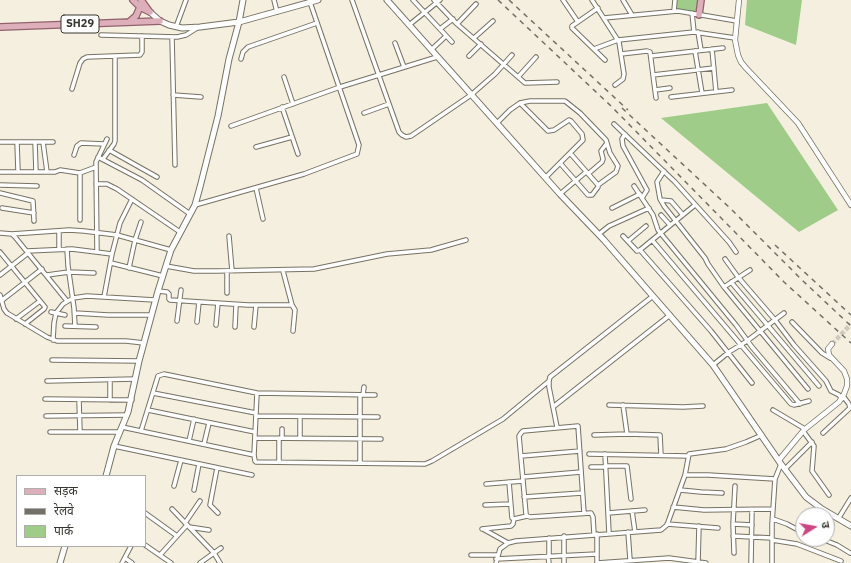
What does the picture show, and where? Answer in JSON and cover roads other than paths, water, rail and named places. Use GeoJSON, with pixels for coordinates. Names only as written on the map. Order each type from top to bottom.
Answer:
{"type":"FeatureCollection","features":[{"type":"Feature","properties":{"kind":"main road"},"geometry":{"type":"LineString","coordinates":[[133,0],[140,7],[150,12]]}},
{"type":"Feature","properties":{"kind":"main road"},"geometry":{"type":"LineString","coordinates":[[141,0],[150,12],[160,21],[176,27],[200,27],[239,22],[318,0]]}},
{"type":"Feature","properties":{"kind":"main road"},"geometry":{"type":"LineString","coordinates":[[106,475],[114,446],[132,400],[139,361],[155,300],[171,250],[195,205],[218,116],[229,59],[243,0]]}},
{"type":"Feature","properties":{"kind":"main road"},"geometry":{"type":"LineString","coordinates":[[387,0],[560,194],[599,234],[713,365],[785,469],[806,497],[819,507]]}},
{"type":"Feature","properties":{"kind":"main road"},"geometry":{"type":"LineString","coordinates":[[699,15],[701,0]]}},
{"type":"Feature","properties":{"kind":"main road"},"geometry":{"type":"LineString","coordinates":[[129,22],[136,16],[140,7]]}},
{"type":"Feature","properties":{"kind":"main road","name":"SH29"},"geometry":{"type":"LineString","coordinates":[[0,27],[160,21]]}},
{"type":"Feature","properties":{"kind":"main road"},"geometry":{"type":"LineString","coordinates":[[835,517],[851,526]]}},
{"type":"Feature","properties":{"kind":"main road"},"geometry":{"type":"LineString","coordinates":[[60,563],[65,547]]}},
{"type":"Feature","properties":{"kind":"street"},"geometry":{"type":"LineString","coordinates":[[274,0],[277,12]]}},
{"type":"Feature","properties":{"kind":"street"},"geometry":{"type":"LineString","coordinates":[[352,0],[399,132],[406,137],[411,136],[471,95],[512,55]]}},
{"type":"Feature","properties":{"kind":"street"},"geometry":{"type":"LineString","coordinates":[[413,0],[452,42]]}},
{"type":"Feature","properties":{"kind":"street"},"geometry":{"type":"LineString","coordinates":[[563,0],[578,22]]}},
{"type":"Feature","properties":{"kind":"street"},"geometry":{"type":"LineString","coordinates":[[592,0],[618,40],[624,78],[614,85]]}},
{"type":"Feature","properties":{"kind":"street"},"geometry":{"type":"LineString","coordinates":[[623,0],[632,15]]}},
{"type":"Feature","properties":{"kind":"street"},"geometry":{"type":"LineString","coordinates":[[674,11],[675,0]]}},
{"type":"Feature","properties":{"kind":"street"},"geometry":{"type":"LineString","coordinates":[[739,0],[735,38],[738,55],[746,68],[798,123],[851,205]]}},
{"type":"Feature","properties":{"kind":"street"},"geometry":{"type":"LineString","coordinates":[[176,27],[185,1]]}},
{"type":"Feature","properties":{"kind":"street"},"geometry":{"type":"LineString","coordinates":[[409,25],[437,1],[457,24],[527,84],[557,82]]}},
{"type":"Feature","properties":{"kind":"street"},"geometry":{"type":"LineString","coordinates":[[195,205],[304,174],[357,154],[359,145],[310,2]]}},
{"type":"Feature","properties":{"kind":"street"},"geometry":{"type":"LineString","coordinates":[[457,24],[476,4]]}},
{"type":"Feature","properties":{"kind":"street"},"geometry":{"type":"LineString","coordinates":[[598,8],[572,26],[572,28],[605,60]]}},
{"type":"Feature","properties":{"kind":"street"},"geometry":{"type":"LineString","coordinates":[[604,18],[674,11],[736,21]]}},
{"type":"Feature","properties":{"kind":"street"},"geometry":{"type":"LineString","coordinates":[[692,13],[701,50]]}},
{"type":"Feature","properties":{"kind":"street"},"geometry":{"type":"LineString","coordinates":[[440,29],[453,20]]}},
{"type":"Feature","properties":{"kind":"street"},"geometry":{"type":"LineString","coordinates":[[474,38],[493,21]]}},
{"type":"Feature","properties":{"kind":"street"},"geometry":{"type":"LineString","coordinates":[[241,59],[243,52],[248,47],[317,23]]}},
{"type":"Feature","properties":{"kind":"street"},"geometry":{"type":"LineString","coordinates":[[101,35],[172,37],[186,35],[200,27]]}},
{"type":"Feature","properties":{"kind":"street"},"geometry":{"type":"LineString","coordinates":[[594,49],[618,40],[696,32],[735,38]]}},
{"type":"Feature","properties":{"kind":"street"},"geometry":{"type":"LineString","coordinates":[[72,89],[80,63],[83,59],[140,55],[142,52],[142,36]]}},
{"type":"Feature","properties":{"kind":"street"},"geometry":{"type":"LineString","coordinates":[[431,50],[446,36]]}},
{"type":"Feature","properties":{"kind":"street"},"geometry":{"type":"LineString","coordinates":[[172,37],[175,165]]}},
{"type":"Feature","properties":{"kind":"street"},"geometry":{"type":"LineString","coordinates":[[395,43],[404,67]]}},
{"type":"Feature","properties":{"kind":"street"},"geometry":{"type":"LineString","coordinates":[[469,56],[481,44]]}},
{"type":"Feature","properties":{"kind":"street"},"geometry":{"type":"LineString","coordinates":[[651,56],[722,48]]}},
{"type":"Feature","properties":{"kind":"street"},"geometry":{"type":"LineString","coordinates":[[712,49],[716,92]]}},
{"type":"Feature","properties":{"kind":"street"},"geometry":{"type":"LineString","coordinates":[[621,54],[647,51],[650,52],[656,98]]}},
{"type":"Feature","properties":{"kind":"street"},"geometry":{"type":"LineString","coordinates":[[695,51],[702,93]]}},
{"type":"Feature","properties":{"kind":"street"},"geometry":{"type":"LineString","coordinates":[[103,159],[115,140],[115,57]]}},
{"type":"Feature","properties":{"kind":"street"},"geometry":{"type":"LineString","coordinates":[[231,126],[340,87],[437,57]]}},
{"type":"Feature","properties":{"kind":"street"},"geometry":{"type":"LineString","coordinates":[[518,77],[536,58]]}},
{"type":"Feature","properties":{"kind":"street"},"geometry":{"type":"LineString","coordinates":[[653,75],[714,68]]}},
{"type":"Feature","properties":{"kind":"street"},"geometry":{"type":"LineString","coordinates":[[284,77],[293,104]]}},
{"type":"Feature","properties":{"kind":"street"},"geometry":{"type":"LineString","coordinates":[[655,90],[670,88]]}},
{"type":"Feature","properties":{"kind":"street"},"geometry":{"type":"LineString","coordinates":[[671,97],[732,90]]}},
{"type":"Feature","properties":{"kind":"street"},"geometry":{"type":"LineString","coordinates":[[173,94],[201,97]]}},
{"type":"Feature","properties":{"kind":"street"},"geometry":{"type":"LineString","coordinates":[[497,123],[510,110],[520,103],[530,101],[565,100],[580,113],[607,143],[610,154],[618,166],[618,169],[598,185],[590,196],[560,163]]}},
{"type":"Feature","properties":{"kind":"street"},"geometry":{"type":"LineString","coordinates":[[520,103],[548,131],[554,130],[566,120],[571,120],[582,134],[583,140],[546,177]]}},
{"type":"Feature","properties":{"kind":"street"},"geometry":{"type":"LineString","coordinates":[[364,112],[389,104]]}},
{"type":"Feature","properties":{"kind":"street"},"geometry":{"type":"LineString","coordinates":[[282,107],[298,154]]}},
{"type":"Feature","properties":{"kind":"street"},"geometry":{"type":"LineString","coordinates":[[614,124],[664,171],[729,242],[736,252]]}},
{"type":"Feature","properties":{"kind":"street"},"geometry":{"type":"LineString","coordinates":[[612,208],[641,196],[647,190],[623,146],[622,139],[625,134]]}},
{"type":"Feature","properties":{"kind":"street"},"geometry":{"type":"LineString","coordinates":[[256,147],[292,137]]}},
{"type":"Feature","properties":{"kind":"street"},"geometry":{"type":"LineString","coordinates":[[97,252],[96,162],[107,139]]}},
{"type":"Feature","properties":{"kind":"street"},"geometry":{"type":"LineString","coordinates":[[0,142],[53,142]]}},
{"type":"Feature","properties":{"kind":"street"},"geometry":{"type":"LineString","coordinates":[[17,142],[18,171]]}},
{"type":"Feature","properties":{"kind":"street"},"geometry":{"type":"LineString","coordinates":[[35,142],[36,172]]}},
{"type":"Feature","properties":{"kind":"street"},"geometry":{"type":"LineString","coordinates":[[43,142],[48,172]]}},
{"type":"Feature","properties":{"kind":"street"},"geometry":{"type":"LineString","coordinates":[[560,194],[602,162],[603,159],[601,151],[607,143]]}},
{"type":"Feature","properties":{"kind":"street"},"geometry":{"type":"LineString","coordinates":[[74,155],[78,144],[104,144]]}},
{"type":"Feature","properties":{"kind":"street"},"geometry":{"type":"LineString","coordinates":[[109,150],[157,177]]}},
{"type":"Feature","properties":{"kind":"street"},"geometry":{"type":"LineString","coordinates":[[570,153],[598,185]]}},
{"type":"Feature","properties":{"kind":"street"},"geometry":{"type":"LineString","coordinates":[[98,156],[142,180],[190,214]]}},
{"type":"Feature","properties":{"kind":"street"},"geometry":{"type":"LineString","coordinates":[[0,172],[55,172],[60,170],[80,173],[96,167]]}},
{"type":"Feature","properties":{"kind":"street"},"geometry":{"type":"LineString","coordinates":[[664,171],[657,182],[661,200],[724,287],[808,389]]}},
{"type":"Feature","properties":{"kind":"street"},"geometry":{"type":"LineString","coordinates":[[80,173],[80,220]]}},
{"type":"Feature","properties":{"kind":"street"},"geometry":{"type":"LineString","coordinates":[[96,184],[112,186],[180,232]]}},
{"type":"Feature","properties":{"kind":"street"},"geometry":{"type":"LineString","coordinates":[[0,186],[37,186]]}},
{"type":"Feature","properties":{"kind":"street"},"geometry":{"type":"LineString","coordinates":[[634,186],[653,215],[655,225],[660,233],[800,404]]}},
{"type":"Feature","properties":{"kind":"street"},"geometry":{"type":"LineString","coordinates":[[256,188],[263,219]]}},
{"type":"Feature","properties":{"kind":"street"},"geometry":{"type":"LineString","coordinates":[[0,193],[32,200],[34,202],[34,221]]}},
{"type":"Feature","properties":{"kind":"street"},"geometry":{"type":"LineString","coordinates":[[104,297],[112,254],[120,223],[132,199]]}},
{"type":"Feature","properties":{"kind":"street"},"geometry":{"type":"LineString","coordinates":[[661,200],[671,201],[683,215]]}},
{"type":"Feature","properties":{"kind":"street"},"geometry":{"type":"LineString","coordinates":[[640,250],[695,205]]}},
{"type":"Feature","properties":{"kind":"street"},"geometry":{"type":"LineString","coordinates":[[2,208],[34,213]]}},
{"type":"Feature","properties":{"kind":"street"},"geometry":{"type":"LineString","coordinates":[[599,234],[609,226],[649,208]]}},
{"type":"Feature","properties":{"kind":"street"},"geometry":{"type":"LineString","coordinates":[[661,215],[670,226]]}},
{"type":"Feature","properties":{"kind":"street"},"geometry":{"type":"LineString","coordinates":[[129,268],[135,240],[141,222]]}},
{"type":"Feature","properties":{"kind":"street"},"geometry":{"type":"LineString","coordinates":[[628,241],[646,226]]}},
{"type":"Feature","properties":{"kind":"street"},"geometry":{"type":"LineString","coordinates":[[59,231],[59,249]]}},
{"type":"Feature","properties":{"kind":"street"},"geometry":{"type":"LineString","coordinates":[[0,233],[12,234],[84,231],[117,235],[171,250]]}},
{"type":"Feature","properties":{"kind":"street"},"geometry":{"type":"LineString","coordinates":[[12,234],[67,301]]}},
{"type":"Feature","properties":{"kind":"street"},"geometry":{"type":"LineString","coordinates":[[229,236],[232,271]]}},
{"type":"Feature","properties":{"kind":"street"},"geometry":{"type":"LineString","coordinates":[[622,236],[637,251],[640,250],[729,352],[752,383]]}},
{"type":"Feature","properties":{"kind":"street"},"geometry":{"type":"LineString","coordinates":[[166,266],[194,271],[283,271],[314,269],[387,254],[424,251],[466,240]]}},
{"type":"Feature","properties":{"kind":"street"},"geometry":{"type":"LineString","coordinates":[[652,240],[791,404],[794,405],[809,401]]}},
{"type":"Feature","properties":{"kind":"street"},"geometry":{"type":"LineString","coordinates":[[0,275],[27,252],[67,249],[112,254]]}},
{"type":"Feature","properties":{"kind":"street"},"geometry":{"type":"LineString","coordinates":[[67,249],[75,326]]}},
{"type":"Feature","properties":{"kind":"street"},"geometry":{"type":"LineString","coordinates":[[0,252],[45,307],[25,324]]}},
{"type":"Feature","properties":{"kind":"street"},"geometry":{"type":"LineString","coordinates":[[725,259],[794,345],[826,381],[831,391],[843,396],[849,404],[850,408],[823,433]]}},
{"type":"Feature","properties":{"kind":"street"},"geometry":{"type":"LineString","coordinates":[[111,263],[163,276]]}},
{"type":"Feature","properties":{"kind":"street"},"geometry":{"type":"LineString","coordinates":[[1,301],[42,269]]}},
{"type":"Feature","properties":{"kind":"street"},"geometry":{"type":"LineString","coordinates":[[724,287],[750,270]]}},
{"type":"Feature","properties":{"kind":"street"},"geometry":{"type":"LineString","coordinates":[[227,271],[227,293]]}},
{"type":"Feature","properties":{"kind":"street"},"geometry":{"type":"LineString","coordinates":[[283,271],[292,305],[295,310],[293,331]]}},
{"type":"Feature","properties":{"kind":"street"},"geometry":{"type":"LineString","coordinates":[[46,275],[69,272],[94,273]]}},
{"type":"Feature","properties":{"kind":"street"},"geometry":{"type":"LineString","coordinates":[[731,282],[819,386]]}},
{"type":"Feature","properties":{"kind":"street"},"geometry":{"type":"LineString","coordinates":[[177,321],[180,290]]}},
{"type":"Feature","properties":{"kind":"street"},"geometry":{"type":"LineString","coordinates":[[158,291],[167,292],[170,300],[179,301],[236,305],[292,305]]}},
{"type":"Feature","properties":{"kind":"street"},"geometry":{"type":"LineString","coordinates":[[0,295],[1,301],[7,313],[53,340],[64,342],[126,341],[144,343]]}},
{"type":"Feature","properties":{"kind":"street"},"geometry":{"type":"LineString","coordinates":[[53,340],[56,313],[60,307],[72,298],[87,296],[155,300]]}},
{"type":"Feature","properties":{"kind":"street"},"geometry":{"type":"LineString","coordinates":[[257,393],[254,455],[254,461],[256,462],[424,464],[432,461],[503,419],[549,381],[554,374],[653,296]]}},
{"type":"Feature","properties":{"kind":"street"},"geometry":{"type":"LineString","coordinates":[[16,318],[40,301]]}},
{"type":"Feature","properties":{"kind":"street"},"geometry":{"type":"LineString","coordinates":[[197,322],[199,302]]}},
{"type":"Feature","properties":{"kind":"street"},"geometry":{"type":"LineString","coordinates":[[216,325],[218,303]]}},
{"type":"Feature","properties":{"kind":"street"},"geometry":{"type":"LineString","coordinates":[[235,327],[236,305]]}},
{"type":"Feature","properties":{"kind":"street"},"geometry":{"type":"LineString","coordinates":[[254,327],[256,305]]}},
{"type":"Feature","properties":{"kind":"street"},"geometry":{"type":"LineString","coordinates":[[52,312],[65,315]]}},
{"type":"Feature","properties":{"kind":"street"},"geometry":{"type":"LineString","coordinates":[[74,313],[151,315]]}},
{"type":"Feature","properties":{"kind":"street"},"geometry":{"type":"LineString","coordinates":[[713,365],[784,313]]}},
{"type":"Feature","properties":{"kind":"street"},"geometry":{"type":"LineString","coordinates":[[553,410],[670,316]]}},
{"type":"Feature","properties":{"kind":"street"},"geometry":{"type":"LineString","coordinates":[[772,563],[775,480],[780,462],[804,430],[843,396],[848,386],[846,375],[792,322]]}},
{"type":"Feature","properties":{"kind":"street"},"geometry":{"type":"LineString","coordinates":[[65,326],[96,327]]}},
{"type":"Feature","properties":{"kind":"street"},"geometry":{"type":"LineString","coordinates":[[830,358],[828,351],[832,344]]}},
{"type":"Feature","properties":{"kind":"street"},"geometry":{"type":"LineString","coordinates":[[52,360],[139,361]]}},
{"type":"Feature","properties":{"kind":"street"},"geometry":{"type":"LineString","coordinates":[[141,431],[158,376],[164,374],[257,393],[375,395]]}},
{"type":"Feature","properties":{"kind":"street"},"geometry":{"type":"LineString","coordinates":[[47,381],[136,379]]}},
{"type":"Feature","properties":{"kind":"street"},"geometry":{"type":"LineString","coordinates":[[110,380],[110,400]]}},
{"type":"Feature","properties":{"kind":"street"},"geometry":{"type":"LineString","coordinates":[[549,381],[556,426]]}},
{"type":"Feature","properties":{"kind":"street"},"geometry":{"type":"LineString","coordinates":[[360,463],[360,417],[364,387]]}},
{"type":"Feature","properties":{"kind":"street"},"geometry":{"type":"LineString","coordinates":[[153,393],[256,415],[300,417],[378,417]]}},
{"type":"Feature","properties":{"kind":"street"},"geometry":{"type":"LineString","coordinates":[[45,400],[132,400]]}},
{"type":"Feature","properties":{"kind":"street"},"geometry":{"type":"LineString","coordinates":[[79,400],[80,432]]}},
{"type":"Feature","properties":{"kind":"street"},"geometry":{"type":"LineString","coordinates":[[610,405],[683,407],[703,406]]}},
{"type":"Feature","properties":{"kind":"street"},"geometry":{"type":"LineString","coordinates":[[623,405],[627,434]]}},
{"type":"Feature","properties":{"kind":"street"},"geometry":{"type":"LineString","coordinates":[[148,410],[255,432]]}},
{"type":"Feature","properties":{"kind":"street"},"geometry":{"type":"LineString","coordinates":[[773,410],[804,430],[812,442],[814,449],[812,471],[829,495]]}},
{"type":"Feature","properties":{"kind":"street"},"geometry":{"type":"LineString","coordinates":[[46,416],[127,415]]}},
{"type":"Feature","properties":{"kind":"street"},"geometry":{"type":"LineString","coordinates":[[300,417],[300,438]]}},
{"type":"Feature","properties":{"kind":"street"},"geometry":{"type":"LineString","coordinates":[[189,441],[194,419]]}},
{"type":"Feature","properties":{"kind":"street"},"geometry":{"type":"LineString","coordinates":[[204,444],[209,423]]}},
{"type":"Feature","properties":{"kind":"street"},"geometry":{"type":"LineString","coordinates":[[527,516],[519,436],[523,431],[556,426],[578,426],[584,514]]}},
{"type":"Feature","properties":{"kind":"street"},"geometry":{"type":"LineString","coordinates":[[50,432],[80,432],[121,429],[141,431],[254,455]]}},
{"type":"Feature","properties":{"kind":"street"},"geometry":{"type":"LineString","coordinates":[[280,462],[280,438],[282,429]]}},
{"type":"Feature","properties":{"kind":"street"},"geometry":{"type":"LineString","coordinates":[[594,435],[660,435],[661,455]]}},
{"type":"Feature","properties":{"kind":"street"},"geometry":{"type":"LineString","coordinates":[[589,454],[688,456],[690,453],[726,449],[762,435]]}},
{"type":"Feature","properties":{"kind":"street"},"geometry":{"type":"LineString","coordinates":[[255,438],[381,439]]}},
{"type":"Feature","properties":{"kind":"street"},"geometry":{"type":"LineString","coordinates":[[785,469],[812,442]]}},
{"type":"Feature","properties":{"kind":"street"},"geometry":{"type":"LineString","coordinates":[[114,446],[252,475]]}},
{"type":"Feature","properties":{"kind":"street"},"geometry":{"type":"LineString","coordinates":[[522,456],[580,451]]}},
{"type":"Feature","properties":{"kind":"street"},"geometry":{"type":"LineString","coordinates":[[605,454],[608,533]]}},
{"type":"Feature","properties":{"kind":"street"},"geometry":{"type":"LineString","coordinates":[[597,554],[549,556],[496,561],[500,549],[508,543],[516,541],[564,536],[660,530],[664,528],[667,524],[685,475],[688,456]]}},
{"type":"Feature","properties":{"kind":"street"},"geometry":{"type":"LineString","coordinates":[[174,486],[181,460]]}},
{"type":"Feature","properties":{"kind":"street"},"geometry":{"type":"LineString","coordinates":[[194,490],[199,464]]}},
{"type":"Feature","properties":{"kind":"street"},"geometry":{"type":"LineString","coordinates":[[591,467],[627,466],[631,499]]}},
{"type":"Feature","properties":{"kind":"street"},"geometry":{"type":"LineString","coordinates":[[217,468],[210,505],[218,512]]}},
{"type":"Feature","properties":{"kind":"street"},"geometry":{"type":"LineString","coordinates":[[523,476],[581,472]]}},
{"type":"Feature","properties":{"kind":"street"},"geometry":{"type":"LineString","coordinates":[[685,475],[708,475],[775,480]]}},
{"type":"Feature","properties":{"kind":"street"},"geometry":{"type":"LineString","coordinates":[[486,484],[523,481]]}},
{"type":"Feature","properties":{"kind":"street"},"geometry":{"type":"LineString","coordinates":[[508,543],[482,529],[510,526],[513,524],[514,519],[512,518],[511,514],[509,482]]}},
{"type":"Feature","properties":{"kind":"street"},"geometry":{"type":"LineString","coordinates":[[734,553],[732,524],[735,486]]}},
{"type":"Feature","properties":{"kind":"street"},"geometry":{"type":"LineString","coordinates":[[680,490],[722,493]]}},
{"type":"Feature","properties":{"kind":"street"},"geometry":{"type":"LineString","coordinates":[[524,497],[582,492]]}},
{"type":"Feature","properties":{"kind":"street"},"geometry":{"type":"LineString","coordinates":[[838,519],[851,498]]}},
{"type":"Feature","properties":{"kind":"street"},"geometry":{"type":"LineString","coordinates":[[160,555],[187,525],[200,501]]}},
{"type":"Feature","properties":{"kind":"street"},"geometry":{"type":"LineString","coordinates":[[485,505],[510,504]]}},
{"type":"Feature","properties":{"kind":"street"},"geometry":{"type":"LineString","coordinates":[[673,507],[704,510],[773,509]]}},
{"type":"Feature","properties":{"kind":"street"},"geometry":{"type":"LineString","coordinates":[[172,509],[214,553],[220,563]]}},
{"type":"Feature","properties":{"kind":"street"},"geometry":{"type":"LineString","coordinates":[[608,513],[644,510]]}},
{"type":"Feature","properties":{"kind":"street"},"geometry":{"type":"LineString","coordinates":[[751,563],[752,510]]}},
{"type":"Feature","properties":{"kind":"street"},"geometry":{"type":"LineString","coordinates":[[632,511],[634,532]]}},
{"type":"Feature","properties":{"kind":"street"},"geometry":{"type":"LineString","coordinates":[[146,514],[177,536]]}},
{"type":"Feature","properties":{"kind":"street"},"geometry":{"type":"LineString","coordinates":[[514,519],[527,516],[592,514],[597,563],[659,558],[675,561],[706,563]]}},
{"type":"Feature","properties":{"kind":"street"},"geometry":{"type":"LineString","coordinates":[[773,519],[795,528]]}},
{"type":"Feature","properties":{"kind":"street"},"geometry":{"type":"LineString","coordinates":[[667,524],[718,528]]}},
{"type":"Feature","properties":{"kind":"street"},"geometry":{"type":"LineString","coordinates":[[732,524],[752,525]]}},
{"type":"Feature","properties":{"kind":"street"},"geometry":{"type":"LineString","coordinates":[[187,525],[209,530]]}},
{"type":"Feature","properties":{"kind":"street"},"geometry":{"type":"LineString","coordinates":[[695,562],[699,526]]}},
{"type":"Feature","properties":{"kind":"street"},"geometry":{"type":"LineString","coordinates":[[628,532],[633,561]]}},
{"type":"Feature","properties":{"kind":"street"},"geometry":{"type":"LineString","coordinates":[[564,536],[564,563]]}},
{"type":"Feature","properties":{"kind":"street"},"geometry":{"type":"LineString","coordinates":[[733,536],[772,539],[797,544],[841,561]]}},
{"type":"Feature","properties":{"kind":"street"},"geometry":{"type":"LineString","coordinates":[[549,538],[549,563]]}},
{"type":"Feature","properties":{"kind":"street"},"geometry":{"type":"LineString","coordinates":[[835,544],[850,553]]}},
{"type":"Feature","properties":{"kind":"street"},"geometry":{"type":"LineString","coordinates":[[146,546],[171,563]]}},
{"type":"Feature","properties":{"kind":"street"},"geometry":{"type":"LineString","coordinates":[[122,563],[131,547]]}},
{"type":"Feature","properties":{"kind":"street"},"geometry":{"type":"LineString","coordinates":[[200,563],[221,548]]}},
{"type":"Feature","properties":{"kind":"street"},"geometry":{"type":"LineString","coordinates":[[471,555],[498,555]]}},
{"type":"Feature","properties":{"kind":"street"},"geometry":{"type":"LineString","coordinates":[[125,558],[132,563]]}},
{"type":"Feature","properties":{"kind":"tunnel"},"geometry":{"type":"LineString","coordinates":[[832,344],[851,324]]}},
{"type":"Feature","properties":{"kind":"railway"},"geometry":{"type":"LineString","coordinates":[[498,0],[611,106],[784,282],[851,343]]}},
{"type":"Feature","properties":{"kind":"railway"},"geometry":{"type":"LineString","coordinates":[[509,0],[628,110]]}},
{"type":"Feature","properties":{"kind":"railway"},"geometry":{"type":"LineString","coordinates":[[622,108],[731,209],[802,280],[851,326]]}},
{"type":"Feature","properties":{"kind":"railway"},"geometry":{"type":"LineString","coordinates":[[775,245],[851,315]]}}]}
